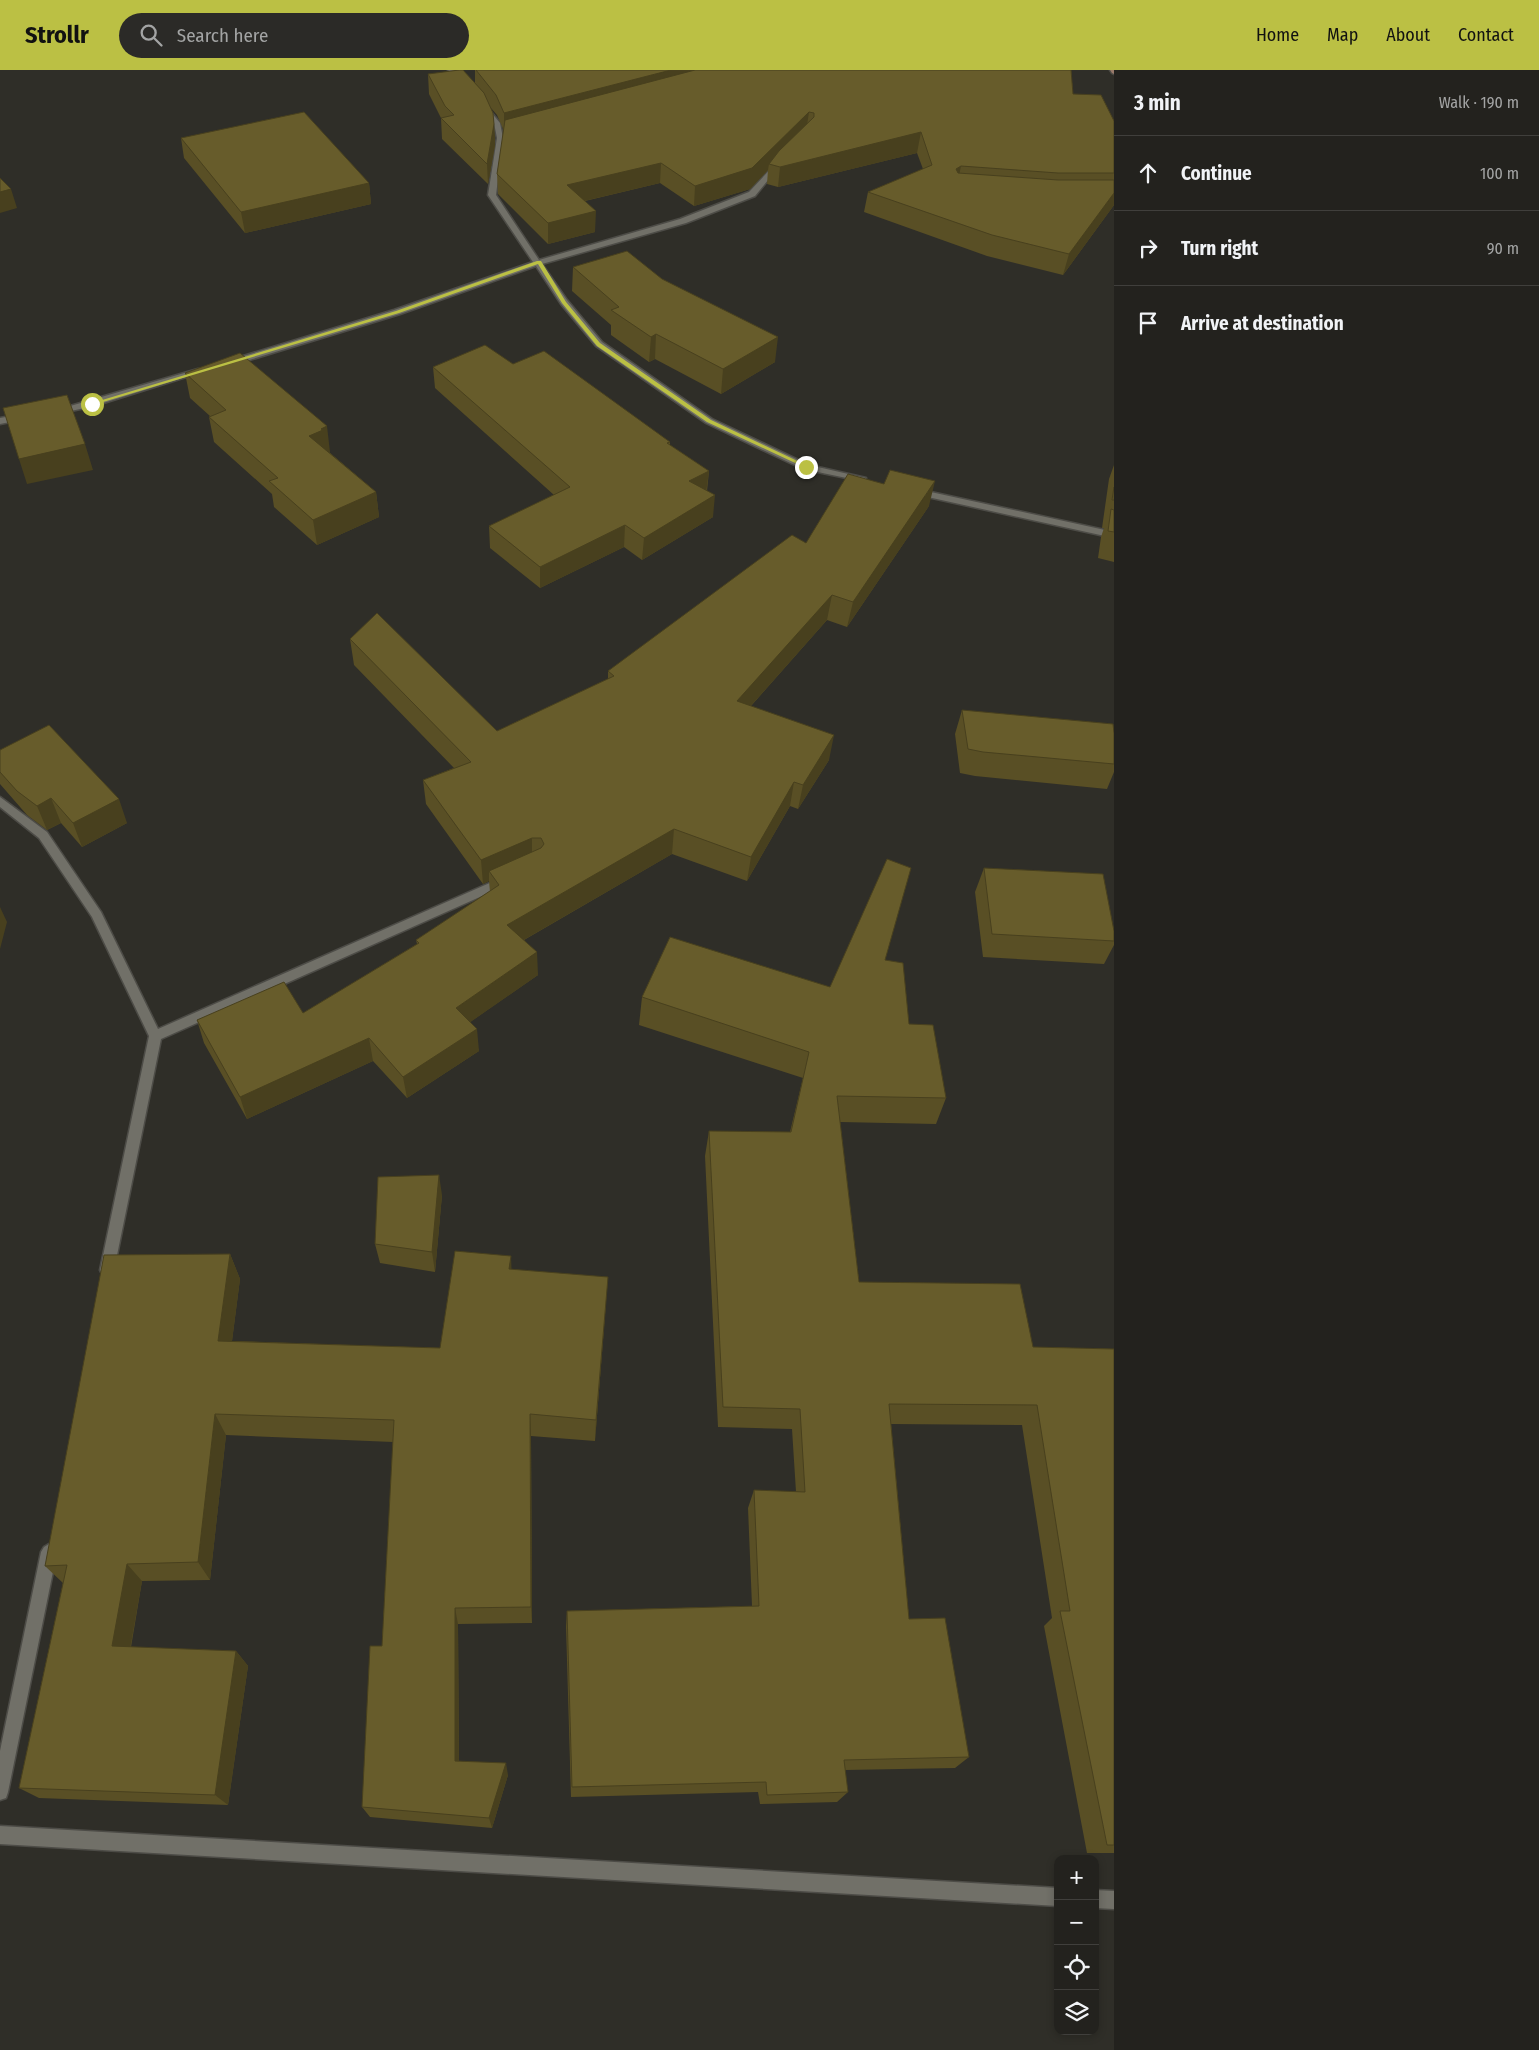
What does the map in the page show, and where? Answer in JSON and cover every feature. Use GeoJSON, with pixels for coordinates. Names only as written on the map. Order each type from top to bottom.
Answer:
{"type":"FeatureCollection","features":[{"type":"Feature","properties":{"kind":"street"},"geometry":{"type":"LineString","coordinates":[[481,103],[497,123],[500,138],[492,194],[564,302],[598,344],[709,421],[806,467],[874,482]]}},
{"type":"Feature","properties":{"kind":"street"},"geometry":{"type":"LineString","coordinates":[[500,138],[510,136]]}},
{"type":"Feature","properties":{"kind":"street"},"geometry":{"type":"LineString","coordinates":[[225,364],[397,312],[539,262],[683,221],[752,194],[787,155]]}},
{"type":"Feature","properties":{"kind":"street"},"geometry":{"type":"LineString","coordinates":[[44,413],[92,404],[206,370]]}},
{"type":"Feature","properties":{"kind":"street"},"geometry":{"type":"LineString","coordinates":[[0,421],[35,415]]}},
{"type":"Feature","properties":{"kind":"street"},"geometry":{"type":"LineString","coordinates":[[912,490],[1114,535]]}},
{"type":"Feature","properties":{"kind":"street"},"geometry":{"type":"LineString","coordinates":[[0,801],[43,836],[97,915],[155,1036],[104,1288]]}},
{"type":"Feature","properties":{"kind":"street"},"geometry":{"type":"LineString","coordinates":[[155,1036],[519,875]]}},
{"type":"Feature","properties":{"kind":"street"},"geometry":{"type":"LineString","coordinates":[[0,1792],[52,1540]]}},
{"type":"Feature","properties":{"kind":"street"},"geometry":{"type":"LineString","coordinates":[[0,1835],[1054,1897]]}},
{"type":"Feature","properties":{"kind":"street"},"geometry":{"type":"LineString","coordinates":[[1099,1899],[1114,1900]]}},
{"type":"Feature","properties":{"kind":"building"},"geometry":{"type":"Polygon","coordinates":[[[463,70],[484,93],[493,113],[494,124],[487,164],[441,118],[454,115],[445,106],[428,74],[463,70]]]}},
{"type":"Feature","properties":{"kind":"building"},"geometry":{"type":"Polygon","coordinates":[[[476,70],[671,70],[504,113],[496,95],[476,70]]]}},
{"type":"Feature","properties":{"kind":"building"},"geometry":{"type":"Polygon","coordinates":[[[695,70],[1071,70],[1073,94],[1101,95],[1114,121],[1114,173],[1058,173],[961,166],[956,169],[958,173],[1058,180],[1114,180],[1114,193],[1069,254],[992,235],[868,192],[932,165],[921,132],[780,167],[769,164],[779,151],[814,117],[814,113],[809,112],[752,168],[695,186],[661,163],[567,185],[596,211],[548,223],[497,174],[505,120],[695,70]]]}},
{"type":"Feature","properties":{"kind":"building"},"geometry":{"type":"Polygon","coordinates":[[[304,112],[369,183],[241,212],[181,138],[304,112]]]}},
{"type":"Feature","properties":{"kind":"building"},"geometry":{"type":"Polygon","coordinates":[[[0,178],[11,189],[0,192],[0,178]]]}},
{"type":"Feature","properties":{"kind":"building"},"geometry":{"type":"Polygon","coordinates":[[[627,251],[662,279],[778,337],[723,369],[656,334],[651,337],[611,310],[619,307],[573,267],[627,251]]]}},
{"type":"Feature","properties":{"kind":"building"},"geometry":{"type":"Polygon","coordinates":[[[485,345],[513,364],[544,351],[670,442],[667,443],[709,471],[689,481],[715,495],[644,538],[625,525],[540,567],[489,526],[570,487],[433,367],[485,345]]]}},
{"type":"Feature","properties":{"kind":"building"},"geometry":{"type":"Polygon","coordinates":[[[240,353],[327,426],[321,429],[323,430],[309,436],[376,492],[313,520],[269,481],[278,478],[209,417],[226,410],[185,373],[240,353]]]}},
{"type":"Feature","properties":{"kind":"building"},"geometry":{"type":"Polygon","coordinates":[[[67,395],[85,444],[19,459],[3,408],[67,395]]]}},
{"type":"Feature","properties":{"kind":"building"},"geometry":{"type":"Polygon","coordinates":[[[890,470],[935,481],[853,602],[832,595],[737,701],[834,735],[803,785],[794,782],[751,857],[674,829],[507,925],[537,952],[456,1008],[477,1029],[403,1077],[369,1038],[240,1097],[197,1020],[284,982],[303,1013],[419,943],[416,940],[499,885],[489,871],[541,848],[544,844],[541,838],[532,838],[481,860],[423,780],[471,762],[350,639],[377,613],[497,731],[614,676],[608,671],[792,535],[806,543],[848,474],[884,484],[890,470]]]}},
{"type":"Feature","properties":{"kind":"building"},"geometry":{"type":"Polygon","coordinates":[[[1111,509],[1114,510],[1114,532],[1108,531],[1111,509]]]}},
{"type":"Feature","properties":{"kind":"building"},"geometry":{"type":"Polygon","coordinates":[[[962,710],[1113,724],[1114,764],[968,749],[962,710]]]}},
{"type":"Feature","properties":{"kind":"building"},"geometry":{"type":"Polygon","coordinates":[[[49,725],[119,799],[73,823],[51,798],[37,806],[17,791],[0,772],[0,750],[49,725]]]}},
{"type":"Feature","properties":{"kind":"building"},"geometry":{"type":"Polygon","coordinates":[[[887,859],[911,868],[885,960],[903,963],[909,1024],[933,1025],[946,1098],[837,1096],[859,1282],[1020,1284],[1033,1347],[1114,1349],[1114,1845],[1107,1845],[1060,1611],[1070,1611],[1037,1405],[889,1404],[909,1619],[945,1618],[969,1757],[844,1760],[848,1792],[767,1795],[766,1782],[572,1787],[567,1611],[759,1606],[754,1490],[805,1492],[800,1409],[723,1407],[709,1131],[791,1132],[809,1052],[642,997],[670,937],[830,987],[887,859]]]}},
{"type":"Feature","properties":{"kind":"building"},"geometry":{"type":"Polygon","coordinates":[[[984,868],[1103,874],[1114,931],[1114,941],[992,934],[984,868]]]}},
{"type":"Feature","properties":{"kind":"building"},"geometry":{"type":"Polygon","coordinates":[[[439,1175],[432,1252],[375,1244],[378,1177],[439,1175]]]}},
{"type":"Feature","properties":{"kind":"building"},"geometry":{"type":"Polygon","coordinates":[[[455,1251],[511,1256],[509,1269],[608,1277],[596,1420],[530,1414],[531,1607],[455,1608],[455,1761],[506,1763],[489,1818],[362,1807],[370,1646],[382,1646],[394,1420],[215,1414],[198,1562],[127,1564],[112,1646],[236,1651],[215,1795],[19,1788],[67,1565],[45,1566],[104,1255],[230,1254],[218,1341],[440,1348],[455,1251]]]}},
{"type":"Feature","properties":{"kind":"route"},"geometry":{"type":"LineString","coordinates":[[92,404],[397,312],[539,262],[564,302],[598,344],[709,421],[806,467]]}}]}
